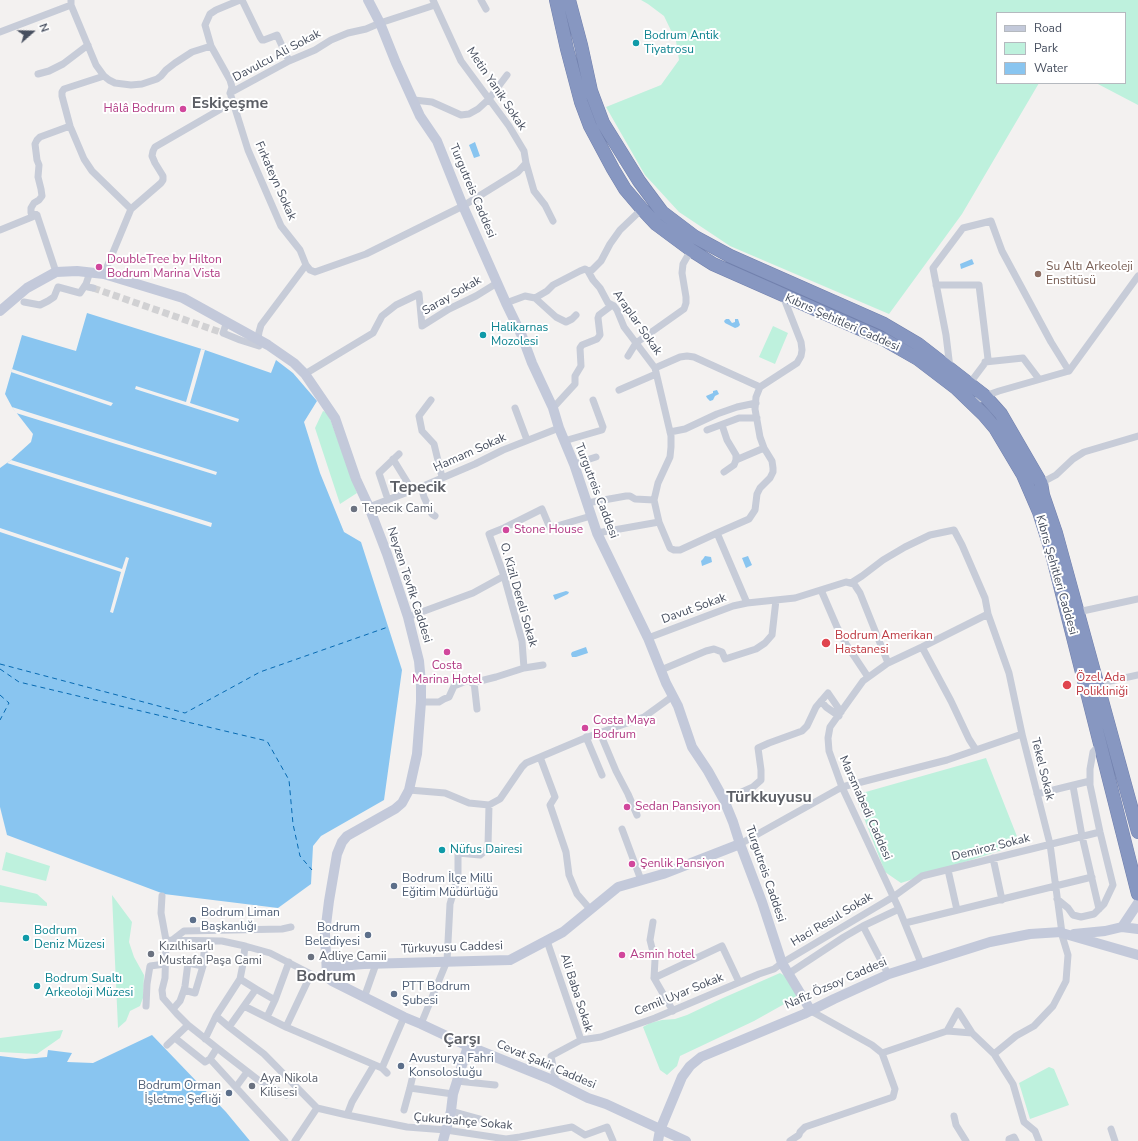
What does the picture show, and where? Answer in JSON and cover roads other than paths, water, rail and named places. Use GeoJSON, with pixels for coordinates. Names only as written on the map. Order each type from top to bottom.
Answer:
{"type":"FeatureCollection","features":[{"type":"Feature","properties":{"kind":"highway","name":"Kıbrıs Şehitleri Caddesi"},"geometry":{"type":"LineString","coordinates":[[556,0],[581,102],[590,126],[625,189],[656,224],[713,264],[883,339],[918,359],[956,388],[972,403],[988,419],[1002,440],[1023,475],[1039,512],[1051,550],[1138,894]]}},
{"type":"Feature","properties":{"kind":"highway","name":"Kıbrıs Şehitleri Caddesi"},"geometry":{"type":"LineString","coordinates":[[569,0],[591,91],[603,123],[639,181],[662,212],[695,237],[730,256],[884,324],[918,344],[970,383],[985,396],[1001,414],[1041,483],[1042,495],[1056,533],[1138,832]]}},
{"type":"Feature","properties":{"kind":"main road","name":"Turgutreis Caddesi"},"geometry":{"type":"LineString","coordinates":[[368,0],[380,23],[420,116],[437,141],[462,206],[522,336],[532,363],[553,408],[559,428],[574,464],[597,533],[648,638],[678,706],[692,747],[708,771],[724,800],[762,902],[782,963],[811,1011]]}},
{"type":"Feature","properties":{"kind":"main road","name":"Neyzen Tevfik Caddesi"},"geometry":{"type":"LineString","coordinates":[[0,311],[27,288],[56,272],[77,271],[104,274],[183,298],[294,363],[305,374],[335,418],[356,479],[369,507],[387,554],[408,617],[419,661],[421,702],[417,754],[409,790],[402,803],[395,809],[347,836],[342,842],[337,854],[325,933],[327,968]]}},
{"type":"Feature","properties":{"kind":"main road","name":"Türkuyusu Caddesi"},"geometry":{"type":"LineString","coordinates":[[327,968],[376,964],[510,960],[563,932],[618,887],[663,874],[740,844]]}},
{"type":"Feature","properties":{"kind":"main road"},"geometry":{"type":"LineString","coordinates":[[1122,927],[1138,902]]}},
{"type":"Feature","properties":{"kind":"main road","name":"Nafiz Özsoy Caddesi"},"geometry":{"type":"LineString","coordinates":[[658,1141],[660,1130],[682,1077],[690,1066],[701,1057],[811,1011],[888,974],[990,942],[1030,934],[1105,931],[1122,927],[1138,929]]}},
{"type":"Feature","properties":{"kind":"main road","name":"Nafiz Özsoy Caddesi"},"geometry":{"type":"LineString","coordinates":[[1064,933],[1138,955]]}},
{"type":"Feature","properties":{"kind":"main road"},"geometry":{"type":"LineString","coordinates":[[327,968],[327,976],[332,981]]}},
{"type":"Feature","properties":{"kind":"main road","name":"Cevat Şakir Caddesi"},"geometry":{"type":"LineString","coordinates":[[332,981],[364,998],[468,1046],[556,1082],[588,1098],[606,1104],[686,1141]]}},
{"type":"Feature","properties":{"kind":"main road"},"geometry":{"type":"LineString","coordinates":[[443,1141],[451,1111],[453,1094],[468,1046]]}},
{"type":"Feature","properties":{"kind":"street"},"geometry":{"type":"LineString","coordinates":[[230,94],[232,87],[230,80],[211,46],[205,25],[210,14],[216,10],[241,0],[262,40],[278,35],[289,61]]}},
{"type":"Feature","properties":{"kind":"street"},"geometry":{"type":"LineString","coordinates":[[481,0],[486,9]]}},
{"type":"Feature","properties":{"kind":"street"},"geometry":{"type":"LineString","coordinates":[[0,32],[71,2],[96,65],[109,80],[115,83],[131,85],[142,84],[157,79],[170,66],[192,52],[211,46]]}},
{"type":"Feature","properties":{"kind":"street","name":"Davulcu Ali Sokak"},"geometry":{"type":"LineString","coordinates":[[104,274],[131,209],[161,183],[163,176],[152,156],[155,147],[232,102],[230,94],[289,61],[315,50],[331,40],[348,33],[366,29],[434,2]]}},
{"type":"Feature","properties":{"kind":"street","name":"Metin Yanik Sokak"},"geometry":{"type":"LineString","coordinates":[[434,2],[461,61],[509,126],[524,151],[526,164],[534,191],[545,205],[553,221]]}},
{"type":"Feature","properties":{"kind":"street"},"geometry":{"type":"LineString","coordinates":[[38,74],[49,71],[63,64],[88,45]]}},
{"type":"Feature","properties":{"kind":"street"},"geometry":{"type":"LineString","coordinates":[[414,100],[432,102],[461,115],[469,114],[478,109],[489,99],[507,75]]}},
{"type":"Feature","properties":{"kind":"street"},"geometry":{"type":"LineString","coordinates":[[104,76],[64,89],[62,96],[70,126],[84,159],[92,171],[131,209]]}},
{"type":"Feature","properties":{"kind":"street","name":"Fırkateyn Sokak"},"geometry":{"type":"LineString","coordinates":[[232,102],[248,150],[281,226],[300,250],[306,265]]}},
{"type":"Feature","properties":{"kind":"street"},"geometry":{"type":"LineString","coordinates":[[37,215],[31,213],[32,205],[42,196],[42,189],[38,177],[39,165],[35,144],[40,137],[70,126]]}},
{"type":"Feature","properties":{"kind":"street"},"geometry":{"type":"LineString","coordinates":[[226,324],[223,334],[240,340],[259,342],[261,325],[306,265],[310,270],[315,272],[366,254],[462,206],[518,172],[526,164]]}},
{"type":"Feature","properties":{"kind":"street"},"geometry":{"type":"LineString","coordinates":[[535,298],[553,285],[580,271],[585,269],[588,271],[592,270],[601,261],[610,244],[620,230],[642,209]]}},
{"type":"Feature","properties":{"kind":"street"},"geometry":{"type":"LineString","coordinates":[[0,230],[37,215]]}},
{"type":"Feature","properties":{"kind":"street"},"geometry":{"type":"LineString","coordinates":[[37,215],[56,272]]}},
{"type":"Feature","properties":{"kind":"street"},"geometry":{"type":"LineString","coordinates":[[950,368],[946,335],[933,268],[963,228],[991,221],[1002,251],[1068,371]]}},
{"type":"Feature","properties":{"kind":"street"},"geometry":{"type":"LineString","coordinates":[[628,356],[636,343],[684,309],[686,297],[682,272],[683,264],[691,250]]}},
{"type":"Feature","properties":{"kind":"street","name":"Araplar Sokak"},"geometry":{"type":"LineString","coordinates":[[588,271],[608,303],[611,306],[614,306],[624,327],[655,371],[670,432],[671,447],[670,457],[658,483],[654,500],[659,522],[670,548],[680,550],[717,533]]}},
{"type":"Feature","properties":{"kind":"street"},"geometry":{"type":"LineString","coordinates":[[24,302],[40,305],[54,297],[58,287],[80,293],[89,276]]}},
{"type":"Feature","properties":{"kind":"street"},"geometry":{"type":"LineString","coordinates":[[972,403],[999,391],[1068,371],[1138,276]]}},
{"type":"Feature","properties":{"kind":"street","name":"Saray Sokak"},"geometry":{"type":"LineString","coordinates":[[305,374],[373,333],[382,316],[396,305],[419,294],[422,326],[449,309],[476,296],[497,283]]}},
{"type":"Feature","properties":{"kind":"street"},"geometry":{"type":"LineString","coordinates":[[86,284],[88,287],[93,288]]}},
{"type":"Feature","properties":{"kind":"street"},"geometry":{"type":"LineString","coordinates":[[936,285],[979,286],[988,359],[970,383]]}},
{"type":"Feature","properties":{"kind":"street"},"geometry":{"type":"LineString","coordinates":[[506,303],[525,296],[535,298],[556,317],[566,322],[576,315]]}},
{"type":"Feature","properties":{"kind":"street"},"geometry":{"type":"LineString","coordinates":[[783,296],[801,342],[802,350],[801,356],[797,363],[760,387],[756,397],[755,408],[760,437],[772,462],[773,472],[770,478],[760,488],[757,494],[755,510],[749,519],[717,533],[747,603],[795,598],[846,582],[854,584],[860,592],[888,663]]}},
{"type":"Feature","properties":{"kind":"street"},"geometry":{"type":"LineString","coordinates":[[553,408],[575,384],[575,376],[581,366],[580,348],[597,339],[600,335],[599,315],[611,306]]}},
{"type":"Feature","properties":{"kind":"street"},"geometry":{"type":"LineString","coordinates":[[619,390],[680,357],[687,356],[694,357],[760,387]]}},
{"type":"Feature","properties":{"kind":"street"},"geometry":{"type":"LineString","coordinates":[[985,362],[1023,358],[1039,379]]}},
{"type":"Feature","properties":{"kind":"street"},"geometry":{"type":"LineString","coordinates":[[432,400],[419,416],[422,431],[434,444],[442,477]]}},
{"type":"Feature","properties":{"kind":"street"},"geometry":{"type":"LineString","coordinates":[[564,441],[602,430],[603,427],[593,400]]}},
{"type":"Feature","properties":{"kind":"street"},"geometry":{"type":"LineString","coordinates":[[670,432],[685,429],[717,414],[737,407],[756,403]]}},
{"type":"Feature","properties":{"kind":"street"},"geometry":{"type":"LineString","coordinates":[[515,408],[527,440]]}},
{"type":"Feature","properties":{"kind":"street"},"geometry":{"type":"LineString","coordinates":[[707,430],[739,418],[756,418]]}},
{"type":"Feature","properties":{"kind":"street"},"geometry":{"type":"LineString","coordinates":[[722,425],[736,455],[734,465],[724,472]]}},
{"type":"Feature","properties":{"kind":"street","name":"Hamam Sokak"},"geometry":{"type":"LineString","coordinates":[[369,507],[421,487],[527,440],[559,428]]}},
{"type":"Feature","properties":{"kind":"street"},"geometry":{"type":"LineString","coordinates":[[1041,483],[1056,475],[1073,459],[1084,452],[1138,436]]}},
{"type":"Feature","properties":{"kind":"street"},"geometry":{"type":"LineString","coordinates":[[736,460],[764,448]]}},
{"type":"Feature","properties":{"kind":"street"},"geometry":{"type":"LineString","coordinates":[[388,500],[379,473],[396,456],[412,490]]}},
{"type":"Feature","properties":{"kind":"street"},"geometry":{"type":"LineString","coordinates":[[574,464],[596,457]]}},
{"type":"Feature","properties":{"kind":"street"},"geometry":{"type":"LineString","coordinates":[[421,487],[432,514],[435,516]]}},
{"type":"Feature","properties":{"kind":"street"},"geometry":{"type":"LineString","coordinates":[[587,503],[626,496],[630,496],[635,499],[654,500]]}},
{"type":"Feature","properties":{"kind":"street","name":"O. Kizil Dereli Sokak"},"geometry":{"type":"LineString","coordinates":[[524,668],[522,641],[504,576],[489,534],[542,509],[550,528],[591,516]]}},
{"type":"Feature","properties":{"kind":"street"},"geometry":{"type":"LineString","coordinates":[[597,533],[659,522]]}},
{"type":"Feature","properties":{"kind":"street","name":"Tekel Sokak"},"geometry":{"type":"LineString","coordinates":[[851,583],[906,547],[930,535],[954,530],[985,598],[988,614],[1009,673],[1022,734],[1050,844],[1057,899],[1068,955],[1066,981],[1053,1006],[1034,1026],[1016,1036],[994,1054]]}},
{"type":"Feature","properties":{"kind":"street"},"geometry":{"type":"LineString","coordinates":[[408,617],[473,593],[504,576]]}},
{"type":"Feature","properties":{"kind":"street"},"geometry":{"type":"LineString","coordinates":[[821,590],[846,644],[868,677]]}},
{"type":"Feature","properties":{"kind":"street"},"geometry":{"type":"LineString","coordinates":[[1078,612],[1138,599]]}},
{"type":"Feature","properties":{"kind":"street"},"geometry":{"type":"LineString","coordinates":[[661,670],[714,649],[722,652],[725,659],[756,649],[765,643],[772,635],[776,600]]}},
{"type":"Feature","properties":{"kind":"street","name":"Davut Sokak"},"geometry":{"type":"LineString","coordinates":[[648,638],[733,606],[747,603]]}},
{"type":"Feature","properties":{"kind":"street","name":"Marsmabedi Caddesi"},"geometry":{"type":"LineString","coordinates":[[921,963],[899,909],[842,787],[829,751],[828,738],[830,727],[863,681],[868,677],[888,663],[988,614]]}},
{"type":"Feature","properties":{"kind":"street"},"geometry":{"type":"LineString","coordinates":[[922,647],[976,750]]}},
{"type":"Feature","properties":{"kind":"street"},"geometry":{"type":"LineString","coordinates":[[474,682],[524,668],[543,665]]}},
{"type":"Feature","properties":{"kind":"street"},"geometry":{"type":"LineString","coordinates":[[1097,684],[1138,675]]}},
{"type":"Feature","properties":{"kind":"street"},"geometry":{"type":"LineString","coordinates":[[421,702],[439,702],[449,697],[454,686],[471,679],[472,683],[474,682],[477,708]]}},
{"type":"Feature","properties":{"kind":"street"},"geometry":{"type":"LineString","coordinates":[[724,800],[753,788],[761,780],[758,748],[769,742],[802,731],[807,726],[816,707],[828,693],[840,714]]}},
{"type":"Feature","properties":{"kind":"street"},"geometry":{"type":"LineString","coordinates":[[409,790],[445,793],[469,803],[489,804],[500,799],[526,763],[644,716],[673,696]]}},
{"type":"Feature","properties":{"kind":"street"},"geometry":{"type":"LineString","coordinates":[[821,701],[826,707],[840,714]]}},
{"type":"Feature","properties":{"kind":"street"},"geometry":{"type":"LineString","coordinates":[[600,733],[616,771],[637,814]]}},
{"type":"Feature","properties":{"kind":"street"},"geometry":{"type":"LineString","coordinates":[[740,844],[842,787],[948,760],[1022,734]]}},
{"type":"Feature","properties":{"kind":"street"},"geometry":{"type":"LineString","coordinates":[[586,738],[602,775]]}},
{"type":"Feature","properties":{"kind":"street"},"geometry":{"type":"LineString","coordinates":[[1057,899],[1068,908],[1073,915],[1081,917],[1094,914],[1104,904],[1113,884],[1100,832],[1090,781],[1090,769],[1094,752],[1100,744]]}},
{"type":"Feature","properties":{"kind":"street"},"geometry":{"type":"LineString","coordinates":[[540,757],[555,797],[550,805],[566,852],[569,875],[577,894],[590,909]]}},
{"type":"Feature","properties":{"kind":"street"},"geometry":{"type":"LineString","coordinates":[[1037,794],[1090,781]]}},
{"type":"Feature","properties":{"kind":"street"},"geometry":{"type":"LineString","coordinates":[[1073,786],[1082,836],[1099,909]]}},
{"type":"Feature","properties":{"kind":"street"},"geometry":{"type":"LineString","coordinates":[[421,1024],[447,961],[450,904],[458,876],[458,853],[480,856],[487,849],[489,804]]}},
{"type":"Feature","properties":{"kind":"street"},"geometry":{"type":"LineString","coordinates":[[622,829],[641,880]]}},
{"type":"Feature","properties":{"kind":"street","name":"Demiroz Sokak"},"geometry":{"type":"LineString","coordinates":[[893,897],[922,876],[1100,832]]}},
{"type":"Feature","properties":{"kind":"street"},"geometry":{"type":"LineString","coordinates":[[993,858],[1002,900]]}},
{"type":"Feature","properties":{"kind":"street"},"geometry":{"type":"LineString","coordinates":[[948,870],[957,910]]}},
{"type":"Feature","properties":{"kind":"street"},"geometry":{"type":"LineString","coordinates":[[905,923],[1092,877]]}},
{"type":"Feature","properties":{"kind":"street"},"geometry":{"type":"LineString","coordinates":[[162,896],[161,913],[168,940],[165,978],[162,990],[164,998],[188,1025],[204,1039],[257,1079],[286,1095]]}},
{"type":"Feature","properties":{"kind":"street","name":"Haci Resul Sokak"},"geometry":{"type":"LineString","coordinates":[[782,963],[893,897]]}},
{"type":"Feature","properties":{"kind":"street"},"geometry":{"type":"LineString","coordinates":[[788,974],[844,937],[899,909]]}},
{"type":"Feature","properties":{"kind":"street"},"geometry":{"type":"LineString","coordinates":[[654,922],[650,940],[655,960],[654,978],[673,1011]]}},
{"type":"Feature","properties":{"kind":"street"},"geometry":{"type":"LineString","coordinates":[[863,926],[888,974]]}},
{"type":"Feature","properties":{"kind":"street"},"geometry":{"type":"LineString","coordinates":[[168,940],[184,931],[282,929],[292,927]]}},
{"type":"Feature","properties":{"kind":"street"},"geometry":{"type":"LineString","coordinates":[[168,940],[222,941],[245,946],[270,954],[311,974],[332,981]]}},
{"type":"Feature","properties":{"kind":"street"},"geometry":{"type":"LineString","coordinates":[[184,990],[195,993],[203,966],[205,941]]}},
{"type":"Feature","properties":{"kind":"street","name":"Ali Baba Sokak"},"geometry":{"type":"LineString","coordinates":[[547,941],[581,1040],[551,1056],[556,1082]]}},
{"type":"Feature","properties":{"kind":"street"},"geometry":{"type":"LineString","coordinates":[[204,1039],[216,1016],[240,979],[245,946]]}},
{"type":"Feature","properties":{"kind":"street"},"geometry":{"type":"LineString","coordinates":[[654,978],[722,946],[739,982]]}},
{"type":"Feature","properties":{"kind":"street"},"geometry":{"type":"LineString","coordinates":[[267,1017],[289,962]]}},
{"type":"Feature","properties":{"kind":"street"},"geometry":{"type":"LineString","coordinates":[[173,1009],[180,1002],[184,990],[188,963],[203,966]]}},
{"type":"Feature","properties":{"kind":"street","name":"Cemil Uyar Sokak"},"geometry":{"type":"LineString","coordinates":[[581,1040],[601,1037],[673,1011],[739,982],[774,969],[782,963]]}},
{"type":"Feature","properties":{"kind":"street"},"geometry":{"type":"LineString","coordinates":[[146,1006],[150,966],[165,964]]}},
{"type":"Feature","properties":{"kind":"street"},"geometry":{"type":"LineString","coordinates":[[364,998],[376,964]]}},
{"type":"Feature","properties":{"kind":"street"},"geometry":{"type":"LineString","coordinates":[[286,1027],[311,974]]}},
{"type":"Feature","properties":{"kind":"street"},"geometry":{"type":"LineString","coordinates":[[240,979],[275,1000]]}},
{"type":"Feature","properties":{"kind":"street"},"geometry":{"type":"LineString","coordinates":[[229,1027],[256,989]]}},
{"type":"Feature","properties":{"kind":"street"},"geometry":{"type":"LineString","coordinates":[[244,1006],[286,1027],[384,1070],[404,1017]]}},
{"type":"Feature","properties":{"kind":"street"},"geometry":{"type":"LineString","coordinates":[[790,1141],[800,1138],[800,1132],[805,1127],[893,1097],[896,1089],[882,1053],[872,1045],[811,1011]]}},
{"type":"Feature","properties":{"kind":"street"},"geometry":{"type":"LineString","coordinates":[[947,1031],[958,1011],[972,1032],[994,1054],[1013,1084],[1024,1122],[1034,1131],[1039,1141]]}},
{"type":"Feature","properties":{"kind":"street"},"geometry":{"type":"LineString","coordinates":[[216,1016],[264,1054],[317,1108],[295,1141]]}},
{"type":"Feature","properties":{"kind":"street"},"geometry":{"type":"LineString","coordinates":[[167,1045],[188,1025]]}},
{"type":"Feature","properties":{"kind":"street"},"geometry":{"type":"LineString","coordinates":[[882,1053],[947,1031],[972,1032]]}},
{"type":"Feature","properties":{"kind":"street"},"geometry":{"type":"LineString","coordinates":[[175,1038],[205,1062],[210,1059],[217,1048]]}},
{"type":"Feature","properties":{"kind":"street"},"geometry":{"type":"LineString","coordinates":[[210,1059],[285,1141]]}},
{"type":"Feature","properties":{"kind":"street"},"geometry":{"type":"LineString","coordinates":[[347,1115],[352,1102],[374,1065]]}},
{"type":"Feature","properties":{"kind":"street"},"geometry":{"type":"LineString","coordinates":[[236,1087],[247,1072]]}},
{"type":"Feature","properties":{"kind":"street"},"geometry":{"type":"LineString","coordinates":[[404,1110],[413,1074]]}},
{"type":"Feature","properties":{"kind":"street"},"geometry":{"type":"LineString","coordinates":[[457,1081],[495,1085]]}},
{"type":"Feature","properties":{"kind":"street"},"geometry":{"type":"LineString","coordinates":[[410,1088],[453,1094]]}},
{"type":"Feature","properties":{"kind":"street","name":"Çukurbahçe Sokak"},"geometry":{"type":"LineString","coordinates":[[317,1108],[407,1128],[446,1130],[506,1139],[520,1139],[572,1127],[585,1135],[607,1127],[613,1141]]}},
{"type":"Feature","properties":{"kind":"street"},"geometry":{"type":"LineString","coordinates":[[451,1111],[480,1119]]}},
{"type":"Feature","properties":{"kind":"street"},"geometry":{"type":"LineString","coordinates":[[954,1116],[956,1125],[966,1141]]}},
{"type":"Feature","properties":{"kind":"street"},"geometry":{"type":"LineString","coordinates":[[1111,1129],[1115,1141]]}},
{"type":"Feature","properties":{"kind":"street"},"geometry":{"type":"LineString","coordinates":[[1009,1141],[1009,1139],[1014,1137],[1016,1141]]}},
{"type":"Feature","properties":{"kind":"water"},"geometry":{"type":"Polygon","coordinates":[[[475,142],[480,156],[474,158],[469,145],[475,142]]]}},
{"type":"Feature","properties":{"kind":"water"},"geometry":{"type":"Polygon","coordinates":[[[972,259],[974,264],[961,269],[960,264],[972,259]]]}},
{"type":"Feature","properties":{"kind":"water"},"geometry":{"type":"Polygon","coordinates":[[[87,313],[205,350],[271,373],[276,360],[293,373],[317,401],[304,422],[320,473],[344,532],[361,542],[402,670],[384,800],[321,836],[313,846],[311,884],[278,908],[164,894],[7,835],[0,807],[0,468],[31,442],[33,434],[12,407],[5,394],[22,335],[76,351],[87,313]]]}},
{"type":"Feature","properties":{"kind":"water"},"geometry":{"type":"Polygon","coordinates":[[[729,319],[732,323],[735,322],[735,319],[738,319],[740,325],[735,328],[725,323],[724,321],[729,319]]]}},
{"type":"Feature","properties":{"kind":"water"},"geometry":{"type":"Polygon","coordinates":[[[717,390],[719,394],[710,401],[706,396],[717,390]]]}},
{"type":"Feature","properties":{"kind":"water"},"geometry":{"type":"Polygon","coordinates":[[[705,556],[711,557],[712,562],[702,566],[701,561],[705,556]]]}},
{"type":"Feature","properties":{"kind":"water"},"geometry":{"type":"Polygon","coordinates":[[[748,556],[752,565],[746,568],[742,558],[748,556]]]}},
{"type":"Feature","properties":{"kind":"water"},"geometry":{"type":"Polygon","coordinates":[[[566,591],[569,592],[568,594],[555,600],[553,595],[566,591]]]}},
{"type":"Feature","properties":{"kind":"water"},"geometry":{"type":"Polygon","coordinates":[[[586,647],[588,653],[572,657],[572,652],[586,647]]]}},
{"type":"Feature","properties":{"kind":"water"},"geometry":{"type":"Polygon","coordinates":[[[152,1035],[226,1112],[250,1141],[0,1141],[0,1056],[25,1059],[47,1057],[48,1050],[72,1053],[67,1062],[93,1063],[152,1035]]]}},
{"type":"Feature","properties":{"kind":"tunnel"},"geometry":{"type":"LineString","coordinates":[[93,288],[223,333]]}},
{"type":"Feature","properties":{"kind":"place","name":"Bodrum Antik Tiyatrosu"},"geometry":{"type":"Point","coordinates":[636,43]}},
{"type":"Feature","properties":{"kind":"place","name":"Hâlâ Bodrum"},"geometry":{"type":"Point","coordinates":[183,109]}},
{"type":"Feature","properties":{"kind":"place","name":"DoubleTree by Hilton Bodrum Marina Vista"},"geometry":{"type":"Point","coordinates":[99,267]}},
{"type":"Feature","properties":{"kind":"place","name":"Su Altı Arkeoleji Enstitüsü"},"geometry":{"type":"Point","coordinates":[1038,274]}},
{"type":"Feature","properties":{"kind":"place","name":"Halikarnas Mozolesi"},"geometry":{"type":"Point","coordinates":[483,335]}},
{"type":"Feature","properties":{"kind":"place","name":"Tepecik Cami"},"geometry":{"type":"Point","coordinates":[354,509]}},
{"type":"Feature","properties":{"kind":"place","name":"Stone House"},"geometry":{"type":"Point","coordinates":[506,530]}},
{"type":"Feature","properties":{"kind":"place","name":"Bodrum Amerikan Hastanesi"},"geometry":{"type":"Point","coordinates":[826,643]}},
{"type":"Feature","properties":{"kind":"place","name":"Costa Marina Hotel"},"geometry":{"type":"Point","coordinates":[447,652]}},
{"type":"Feature","properties":{"kind":"place","name":"Özel Ada Polikliniği"},"geometry":{"type":"Point","coordinates":[1067,685]}},
{"type":"Feature","properties":{"kind":"place","name":"Costa Maya Bodrum"},"geometry":{"type":"Point","coordinates":[585,728]}},
{"type":"Feature","properties":{"kind":"place","name":"Sedan Pansiyon"},"geometry":{"type":"Point","coordinates":[627,807]}},
{"type":"Feature","properties":{"kind":"place","name":"Nüfus Dairesi"},"geometry":{"type":"Point","coordinates":[442,850]}},
{"type":"Feature","properties":{"kind":"place","name":"Şenlik Pansiyon"},"geometry":{"type":"Point","coordinates":[632,864]}},
{"type":"Feature","properties":{"kind":"place","name":"Bodrum İlçe Milli Eğitim Müdürlüğü"},"geometry":{"type":"Point","coordinates":[394,886]}},
{"type":"Feature","properties":{"kind":"place","name":"Bodrum Liman Başkanlığı"},"geometry":{"type":"Point","coordinates":[193,920]}},
{"type":"Feature","properties":{"kind":"place","name":"Bodrum Belediyesi"},"geometry":{"type":"Point","coordinates":[368,935]}},
{"type":"Feature","properties":{"kind":"place","name":"Bodrum Deniz Müzesi"},"geometry":{"type":"Point","coordinates":[26,938]}},
{"type":"Feature","properties":{"kind":"place","name":"Kızılhisarlı Mustafa Paşa Cami"},"geometry":{"type":"Point","coordinates":[151,954]}},
{"type":"Feature","properties":{"kind":"place","name":"Asmin hotel"},"geometry":{"type":"Point","coordinates":[622,955]}},
{"type":"Feature","properties":{"kind":"place","name":"Adliye Camii"},"geometry":{"type":"Point","coordinates":[311,957]}},
{"type":"Feature","properties":{"kind":"place","name":"Bodrum Sualtı Arkeoloji Müzesi"},"geometry":{"type":"Point","coordinates":[37,986]}},
{"type":"Feature","properties":{"kind":"place","name":"PTT Bodrum Şubesi"},"geometry":{"type":"Point","coordinates":[394,994]}},
{"type":"Feature","properties":{"kind":"place","name":"Avusturya Fahri Konsolosluğu"},"geometry":{"type":"Point","coordinates":[401,1066]}},
{"type":"Feature","properties":{"kind":"place","name":"Aya Nikola Kilisesi"},"geometry":{"type":"Point","coordinates":[252,1086]}},
{"type":"Feature","properties":{"kind":"place","name":"Bodrum Orman İşletme Şefliği"},"geometry":{"type":"Point","coordinates":[229,1093]}},
{"type":"Feature","properties":{"kind":"district","name":"Eskiçeşme"},"geometry":{"type":"Point","coordinates":[230,104]}},
{"type":"Feature","properties":{"kind":"district","name":"Tepecik"},"geometry":{"type":"Point","coordinates":[418,488]}},
{"type":"Feature","properties":{"kind":"district","name":"Türkkuyusu"},"geometry":{"type":"Point","coordinates":[769,798]}},
{"type":"Feature","properties":{"kind":"district","name":"Bodrum"},"geometry":{"type":"Point","coordinates":[326,977]}},
{"type":"Feature","properties":{"kind":"district","name":"Çarşı"},"geometry":{"type":"Point","coordinates":[462,1040]}}]}
